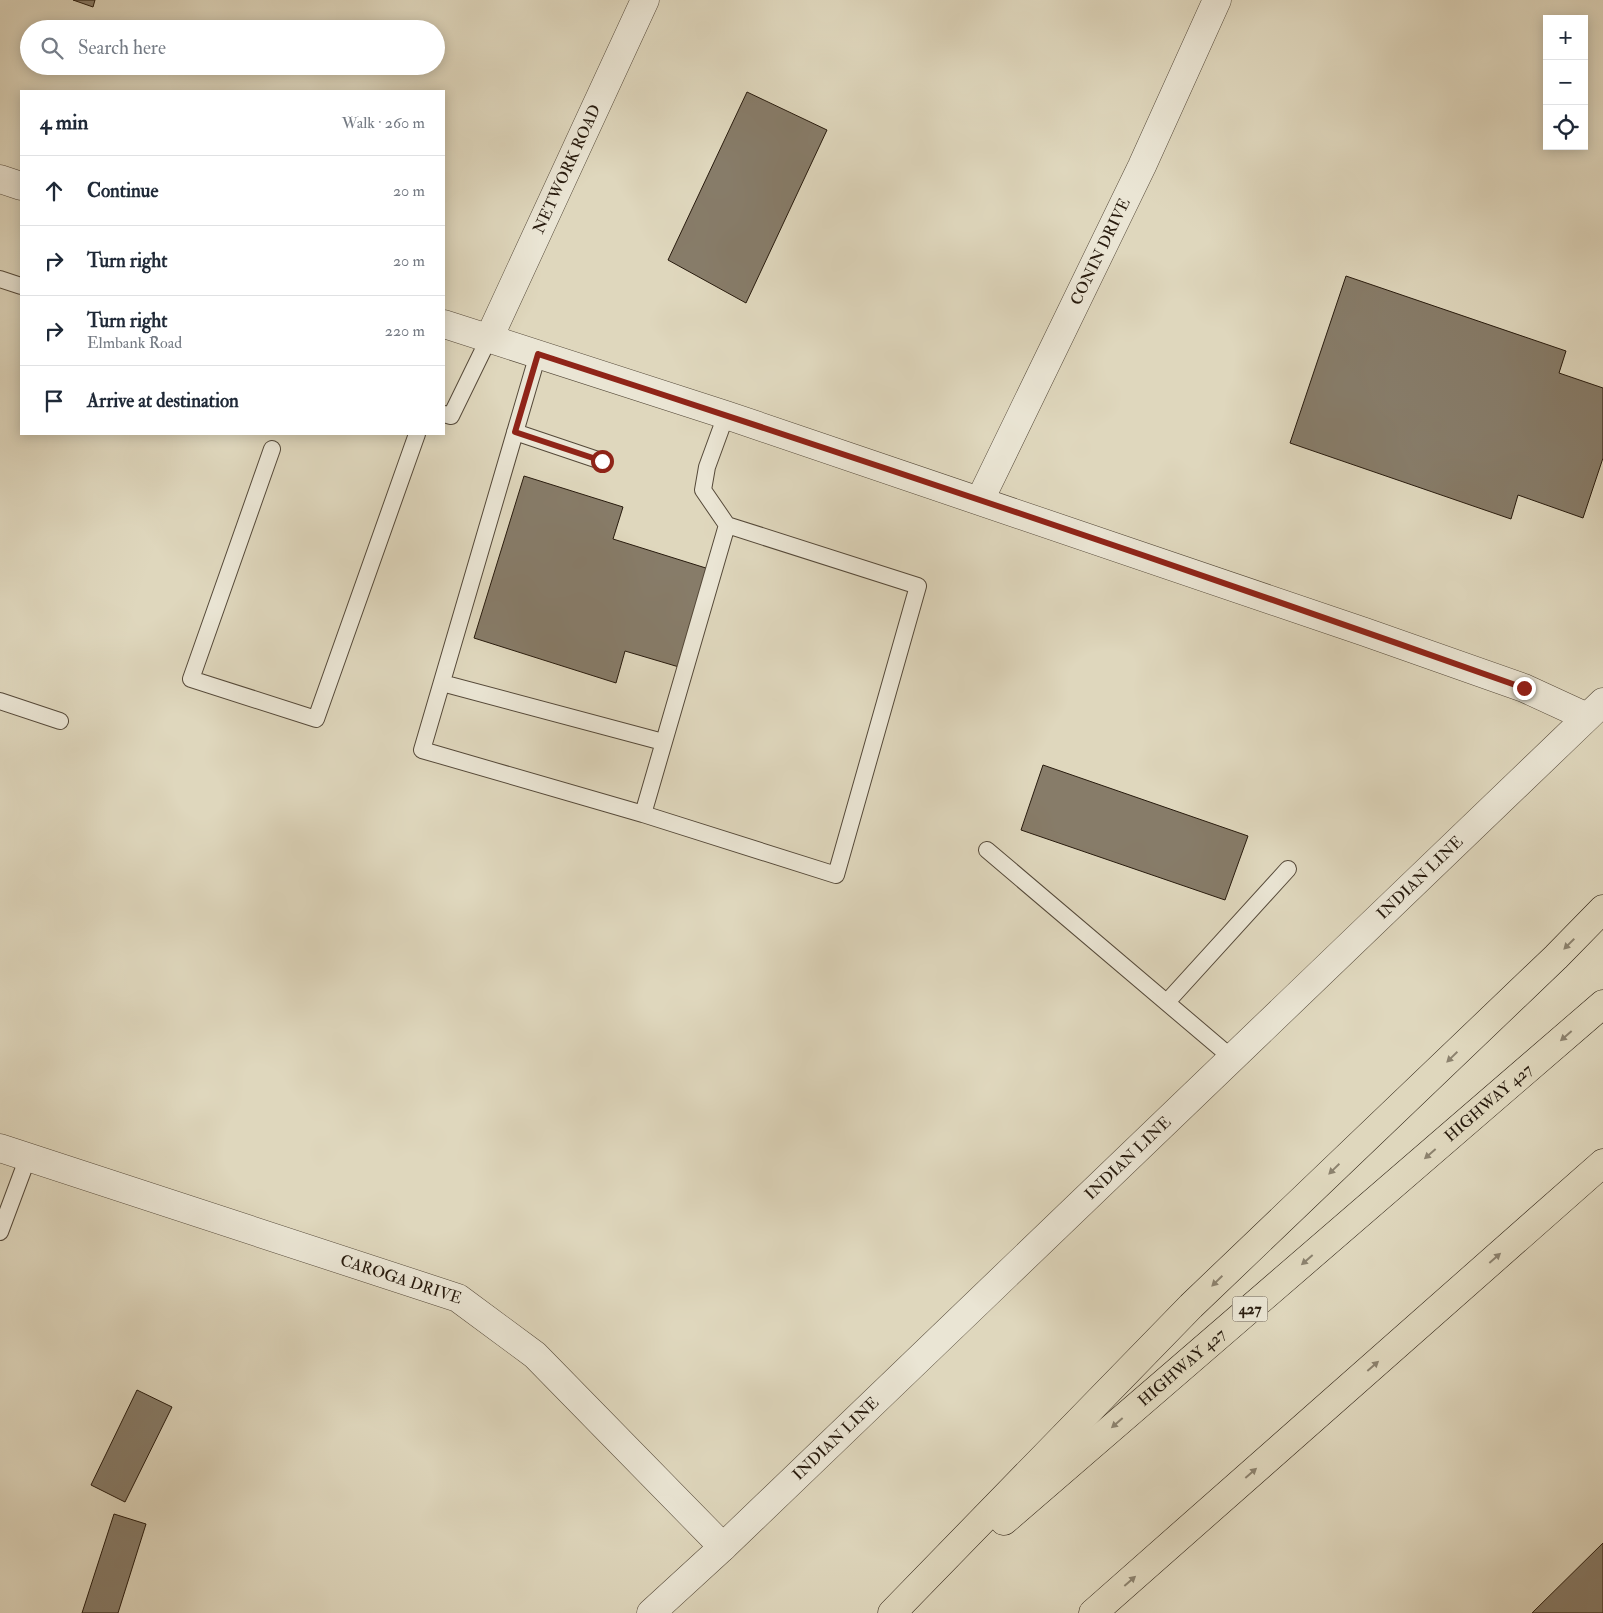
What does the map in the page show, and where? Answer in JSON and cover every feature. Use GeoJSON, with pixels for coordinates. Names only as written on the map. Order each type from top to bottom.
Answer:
{"type":"FeatureCollection","features":[{"type":"Feature","properties":{"kind":"highway"},"geometry":{"type":"LineString","coordinates":[[892,1613],[1191,1306],[1603,909]]}},
{"type":"Feature","properties":{"kind":"highway","name":"HIGHWAY 427"},"geometry":{"type":"LineString","coordinates":[[897,1613],[1603,1004]]}},
{"type":"Feature","properties":{"kind":"highway"},"geometry":{"type":"LineString","coordinates":[[1093,1613],[1603,1163]]}},
{"type":"Feature","properties":{"kind":"street","name":"NETWORK ROAD"},"geometry":{"type":"LineString","coordinates":[[489,338],[645,0]]}},
{"type":"Feature","properties":{"kind":"street","name":"CONIN DRIVE"},"geometry":{"type":"LineString","coordinates":[[980,500],[1142,166],[1217,0]]}},
{"type":"Feature","properties":{"kind":"street"},"geometry":{"type":"LineString","coordinates":[[0,179],[20,186]]}},
{"type":"Feature","properties":{"kind":"street"},"geometry":{"type":"LineString","coordinates":[[445,324],[726,415],[980,500],[1514,684],[1595,709]]}},
{"type":"Feature","properties":{"kind":"street","name":"INDIAN LINE"},"geometry":{"type":"LineString","coordinates":[[651,1613],[723,1547],[1595,709]]}},
{"type":"Feature","properties":{"kind":"street","name":"CAROGA DRIVE"},"geometry":{"type":"LineString","coordinates":[[0,1148],[458,1298],[535,1355],[723,1547]]}},
{"type":"Feature","properties":{"kind":"lane"},"geometry":{"type":"LineString","coordinates":[[0,279],[20,286]]}},
{"type":"Feature","properties":{"kind":"lane"},"geometry":{"type":"LineString","coordinates":[[445,414],[450,416],[489,338]]}},
{"type":"Feature","properties":{"kind":"lane"},"geometry":{"type":"LineString","coordinates":[[538,354],[422,750],[643,814],[836,875],[918,586],[727,526],[703,490],[707,467],[726,415]]}},
{"type":"Feature","properties":{"kind":"lane"},"geometry":{"type":"LineString","coordinates":[[515,432],[602,461]]}},
{"type":"Feature","properties":{"kind":"lane"},"geometry":{"type":"LineString","coordinates":[[272,449],[191,678],[316,719],[417,435]]}},
{"type":"Feature","properties":{"kind":"lane"},"geometry":{"type":"LineString","coordinates":[[643,814],[727,526]]}},
{"type":"Feature","properties":{"kind":"lane"},"geometry":{"type":"LineString","coordinates":[[442,683],[663,742]]}},
{"type":"Feature","properties":{"kind":"lane"},"geometry":{"type":"LineString","coordinates":[[0,701],[60,721]]}},
{"type":"Feature","properties":{"kind":"lane"},"geometry":{"type":"LineString","coordinates":[[987,850],[1232,1058]]}},
{"type":"Feature","properties":{"kind":"lane"},"geometry":{"type":"LineString","coordinates":[[1167,1002],[1288,869]]}},
{"type":"Feature","properties":{"kind":"lane"},"geometry":{"type":"LineString","coordinates":[[0,1232],[28,1157]]}},
{"type":"Feature","properties":{"kind":"building"},"geometry":{"type":"Polygon","coordinates":[[[73,0],[95,0],[93,7],[73,0]]]}},
{"type":"Feature","properties":{"kind":"building"},"geometry":{"type":"Polygon","coordinates":[[[747,92],[827,130],[746,303],[668,260],[747,92]]]}},
{"type":"Feature","properties":{"kind":"building"},"geometry":{"type":"Polygon","coordinates":[[[1346,276],[1566,351],[1559,373],[1603,388],[1603,458],[1583,518],[1518,495],[1511,519],[1290,443],[1346,276]]]}},
{"type":"Feature","properties":{"kind":"building"},"geometry":{"type":"Polygon","coordinates":[[[524,476],[623,507],[613,539],[709,569],[679,667],[625,651],[616,683],[474,638],[524,476]]]}},
{"type":"Feature","properties":{"kind":"building"},"geometry":{"type":"Polygon","coordinates":[[[1043,765],[1248,836],[1225,900],[1021,830],[1043,765]]]}},
{"type":"Feature","properties":{"kind":"building"},"geometry":{"type":"Polygon","coordinates":[[[137,1390],[172,1407],[125,1502],[91,1485],[137,1390]]]}},
{"type":"Feature","properties":{"kind":"building"},"geometry":{"type":"Polygon","coordinates":[[[114,1514],[146,1524],[118,1613],[82,1613],[114,1514]]]}},
{"type":"Feature","properties":{"kind":"building"},"geometry":{"type":"Polygon","coordinates":[[[1603,1543],[1603,1613],[1532,1613],[1603,1543]]]}},
{"type":"Feature","properties":{"kind":"route"},"geometry":{"type":"LineString","coordinates":[[602,461],[515,432],[538,354],[980,500],[1524,688]]}}]}
